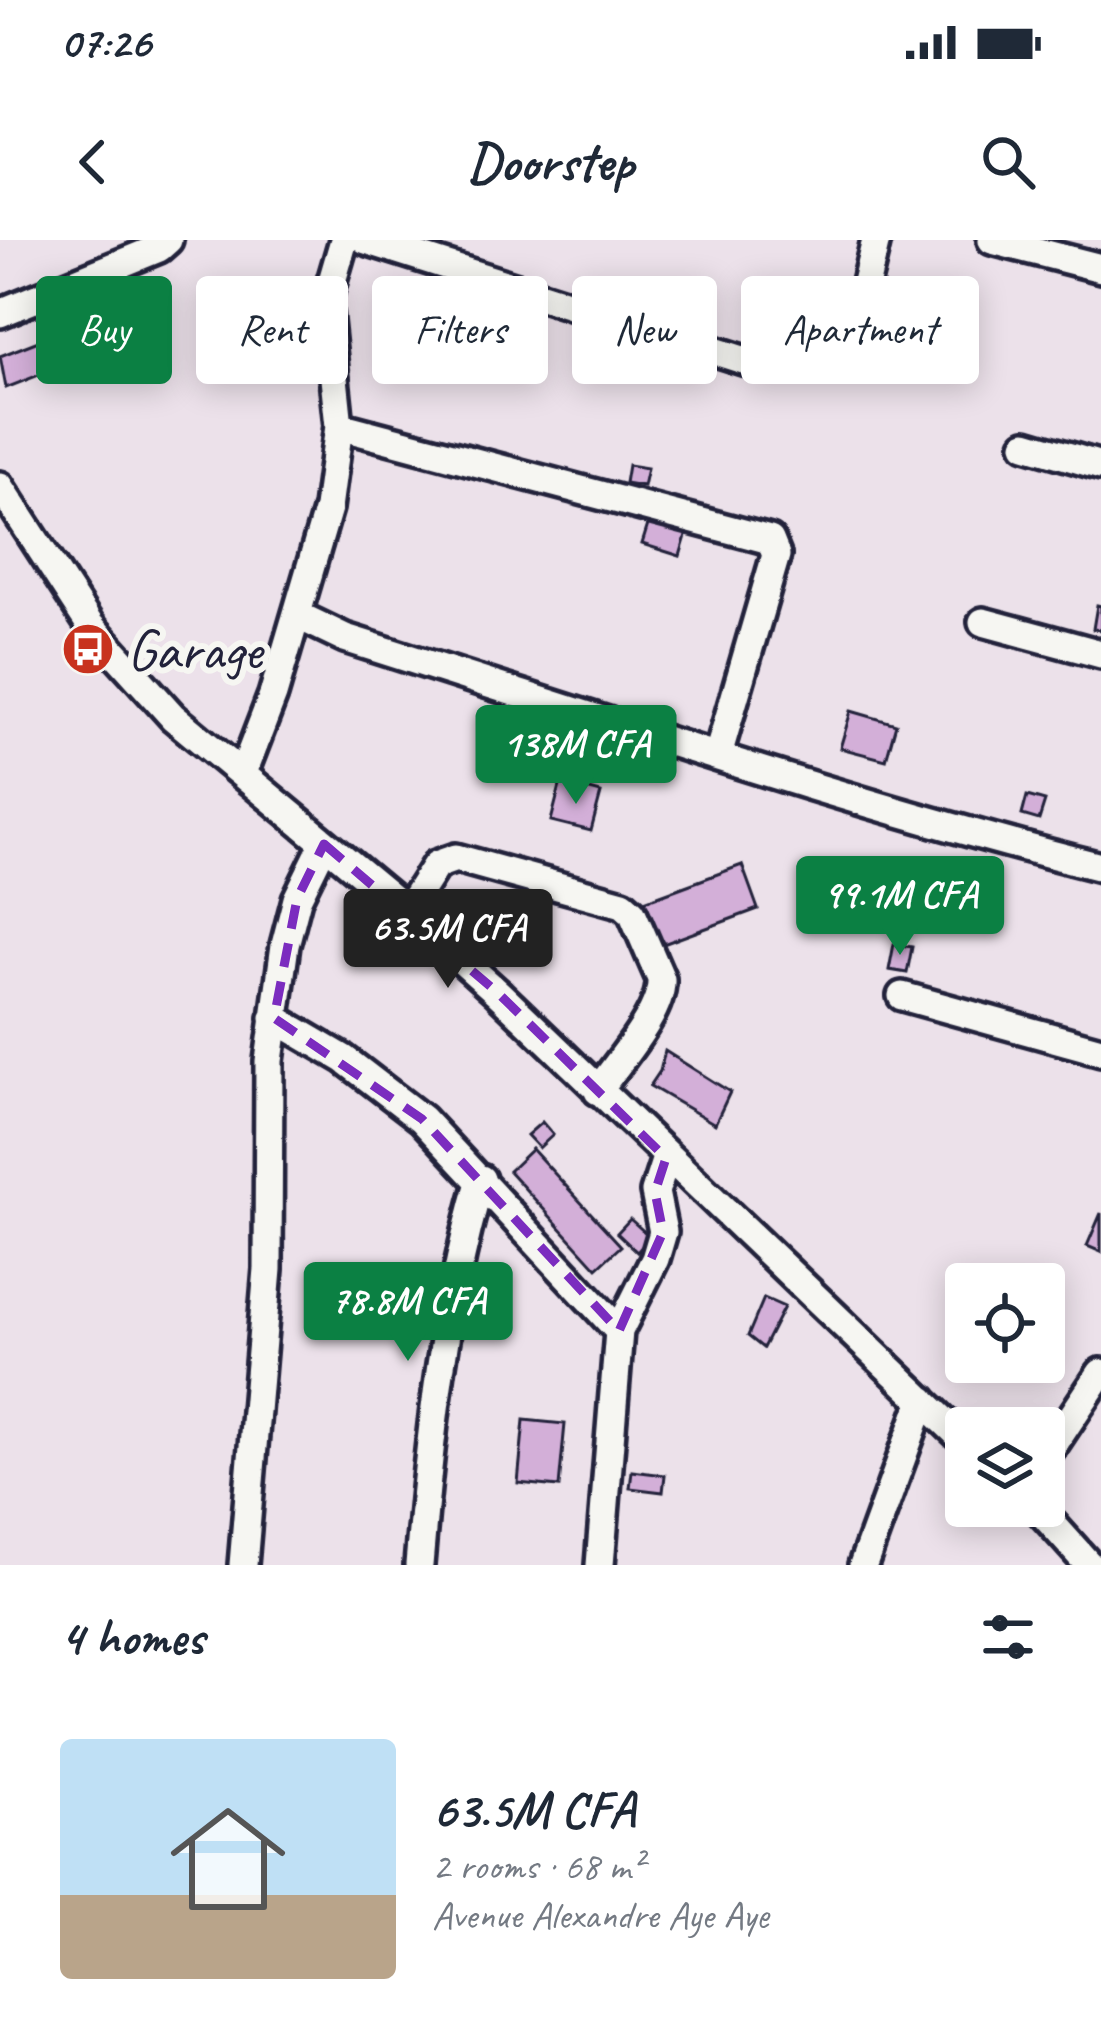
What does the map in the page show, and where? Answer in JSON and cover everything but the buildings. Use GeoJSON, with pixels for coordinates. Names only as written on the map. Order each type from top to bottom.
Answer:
{"type":"FeatureCollection","features":[{"type":"Feature","properties":{"kind":"street"},"geometry":{"type":"LineString","coordinates":[[0,313],[159,248],[168,240]]}},
{"type":"Feature","properties":{"kind":"street"},"geometry":{"type":"LineString","coordinates":[[243,773],[273,695],[328,508],[339,426],[326,302],[344,240]]}},
{"type":"Feature","properties":{"kind":"street"},"geometry":{"type":"LineString","coordinates":[[366,240],[741,359]]}},
{"type":"Feature","properties":{"kind":"street"},"geometry":{"type":"LineString","coordinates":[[868,276],[876,240]]}},
{"type":"Feature","properties":{"kind":"street"},"geometry":{"type":"LineString","coordinates":[[992,240],[1101,268]]}},
{"type":"Feature","properties":{"kind":"street"},"geometry":{"type":"LineString","coordinates":[[339,426],[770,540],[776,556],[718,754]]}},
{"type":"Feature","properties":{"kind":"street"},"geometry":{"type":"LineString","coordinates":[[1026,444],[1101,466]]}},
{"type":"Feature","properties":{"kind":"street"},"geometry":{"type":"LineString","coordinates":[[0,486],[90,625],[173,717],[407,911],[833,1310],[945,1421]]}},
{"type":"Feature","properties":{"kind":"street"},"geometry":{"type":"LineString","coordinates":[[297,615],[345,638],[974,835],[1101,866]]}},
{"type":"Feature","properties":{"kind":"street"},"geometry":{"type":"LineString","coordinates":[[982,622],[1101,654]]}},
{"type":"Feature","properties":{"kind":"street"},"geometry":{"type":"LineString","coordinates":[[243,1565],[268,1269],[266,1096],[274,1018],[297,899],[324,844]]}},
{"type":"Feature","properties":{"kind":"street"},"geometry":{"type":"LineString","coordinates":[[407,911],[436,865],[456,858],[623,904],[632,911],[662,979],[662,991],[598,1091]]}},
{"type":"Feature","properties":{"kind":"street"},"geometry":{"type":"LineString","coordinates":[[902,996],[1101,1051]]}},
{"type":"Feature","properties":{"kind":"street"},"geometry":{"type":"LineString","coordinates":[[274,1018],[344,1059],[422,1119],[620,1331]]}},
{"type":"Feature","properties":{"kind":"street"},"geometry":{"type":"LineString","coordinates":[[600,1565],[620,1331],[663,1232],[655,1192],[666,1158]]}},
{"type":"Feature","properties":{"kind":"street"},"geometry":{"type":"LineString","coordinates":[[419,1565],[443,1339],[459,1255],[481,1179]]}},
{"type":"Feature","properties":{"kind":"street"},"geometry":{"type":"LineString","coordinates":[[1065,1427],[1101,1373]]}},
{"type":"Feature","properties":{"kind":"street"},"geometry":{"type":"LineString","coordinates":[[863,1565],[923,1400]]}},
{"type":"Feature","properties":{"kind":"street"},"geometry":{"type":"LineString","coordinates":[[1055,1527],[1089,1565]]}},
{"type":"Feature","properties":{"kind":"highlighted area"},"geometry":{"type":"Polygon","coordinates":[[[324,844],[498,993],[666,1158],[655,1192],[663,1232],[619,1331],[422,1119],[274,1018],[297,899],[324,844]]]}},
{"type":"Feature","properties":{"kind":"place","name":"Garage"},"geometry":{"type":"Point","coordinates":[88,649]}}]}
